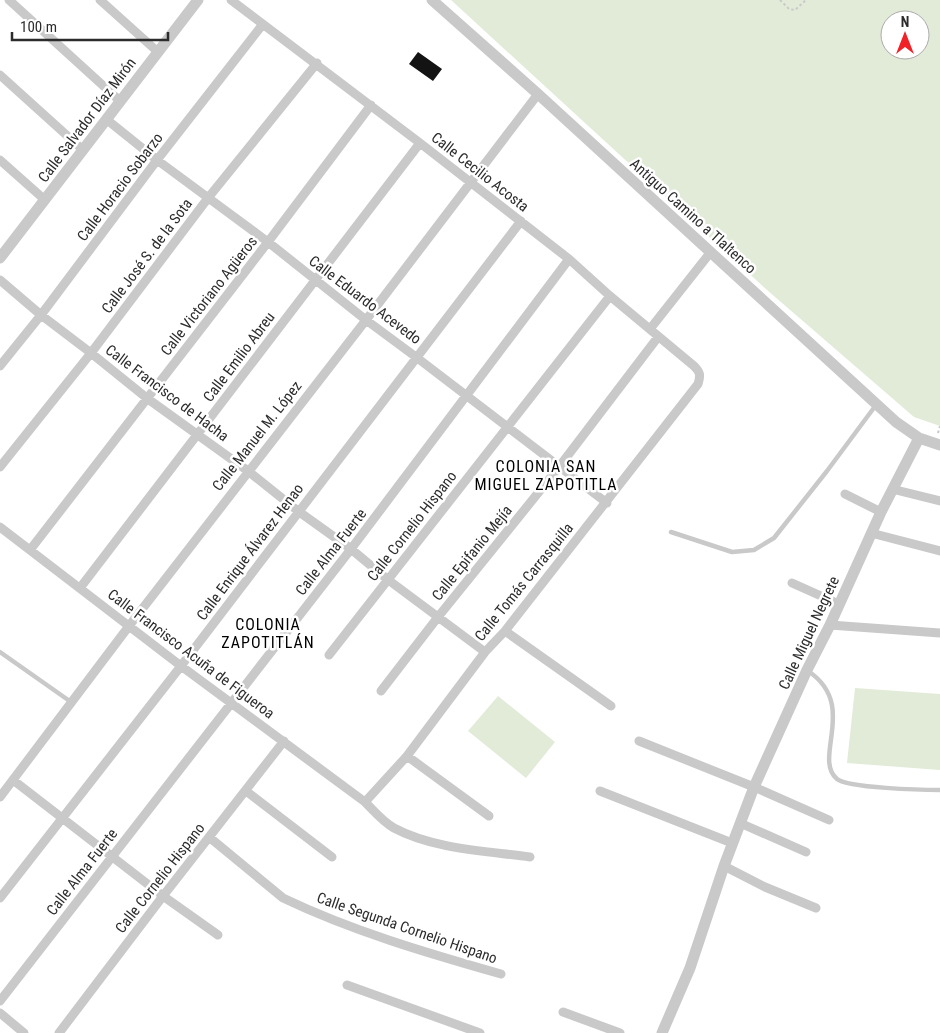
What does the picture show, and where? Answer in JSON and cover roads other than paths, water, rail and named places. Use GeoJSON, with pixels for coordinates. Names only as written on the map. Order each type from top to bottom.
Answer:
{"type":"FeatureCollection","features":[{"type":"Feature","properties":{"kind":"street"},"geometry":{"type":"LineString","coordinates":[[9,0],[120,100]]}},
{"type":"Feature","properties":{"kind":"street"},"geometry":{"type":"LineString","coordinates":[[100,0],[158,52]]}},
{"type":"Feature","properties":{"kind":"street","name":"Calle Cecilio Acosta"},"geometry":{"type":"LineString","coordinates":[[231,0],[317,63],[569,259],[699,371],[701,376]]}},
{"type":"Feature","properties":{"kind":"street","name":"Antiguo Camino a Tlaltenco"},"geometry":{"type":"LineString","coordinates":[[432,0],[538,94],[876,405],[918,438],[940,445]]}},
{"type":"Feature","properties":{"kind":"street","name":"Calle Salvador Díaz Mirón"},"geometry":{"type":"LineString","coordinates":[[2,251],[83,150],[195,1]]}},
{"type":"Feature","properties":{"kind":"street","name":"Calle Horacio Sobarzo"},"geometry":{"type":"LineString","coordinates":[[0,366],[263,24]]}},
{"type":"Feature","properties":{"kind":"street","name":"Calle José S. de la Sota"},"geometry":{"type":"LineString","coordinates":[[0,467],[91,353],[208,198],[317,63]]}},
{"type":"Feature","properties":{"kind":"street"},"geometry":{"type":"LineString","coordinates":[[0,75],[83,150]]}},
{"type":"Feature","properties":{"kind":"street","name":"Calle Manuel M. López"},"geometry":{"type":"LineString","coordinates":[[2,791],[13,780],[538,94]]}},
{"type":"Feature","properties":{"kind":"street","name":"Calle Victoriano Agüeros"},"geometry":{"type":"LineString","coordinates":[[30,550],[148,399],[371,105]]}},
{"type":"Feature","properties":{"kind":"street","name":"Calle Eduardo Acevedo"},"geometry":{"type":"LineString","coordinates":[[106,119],[157,160],[268,242],[366,320],[607,503]]}},
{"type":"Feature","properties":{"kind":"street","name":"Calle Emilio Abreu"},"geometry":{"type":"LineString","coordinates":[[80,588],[420,143]]}},
{"type":"Feature","properties":{"kind":"street"},"geometry":{"type":"LineString","coordinates":[[0,160],[44,200]]}},
{"type":"Feature","properties":{"kind":"street","name":"Calle Enrique Álvarez Henao"},"geometry":{"type":"LineString","coordinates":[[0,898],[521,221]]}},
{"type":"Feature","properties":{"kind":"street"},"geometry":{"type":"LineString","coordinates":[[650,330],[710,253]]}},
{"type":"Feature","properties":{"kind":"street","name":"Calle Alma Fuerte"},"geometry":{"type":"LineString","coordinates":[[0,1002],[351,549],[569,259]]}},
{"type":"Feature","properties":{"kind":"street","name":"Calle Francisco de Hacha"},"geometry":{"type":"LineString","coordinates":[[0,280],[41,315],[148,399],[198,433],[485,652]]}},
{"type":"Feature","properties":{"kind":"street","name":"Calle Cornelio Hispano"},"geometry":{"type":"LineString","coordinates":[[328,655],[610,296]]}},
{"type":"Feature","properties":{"kind":"street","name":"Calle Epifanio Mejía"},"geometry":{"type":"LineString","coordinates":[[381,691],[559,467],[658,337]]}},
{"type":"Feature","properties":{"kind":"street","name":"Calle Tomás Carrasquilla"},"geometry":{"type":"LineString","coordinates":[[365,802],[407,756],[485,652],[505,631],[607,503],[698,384],[701,376]]}},
{"type":"Feature","properties":{"kind":"street","name":"Calle Miguel Negrete"},"geometry":{"type":"LineString","coordinates":[[662,1033],[690,968],[732,843],[754,787],[871,533],[918,438]]}},
{"type":"Feature","properties":{"kind":"street"},"geometry":{"type":"LineString","coordinates":[[892,489],[940,501]]}},
{"type":"Feature","properties":{"kind":"street"},"geometry":{"type":"LineString","coordinates":[[845,494],[881,512]]}},
{"type":"Feature","properties":{"kind":"street","name":"Calle Francisco Acuña de Figueroa"},"geometry":{"type":"LineString","coordinates":[[0,528],[180,666],[365,802],[393,827],[423,841],[530,858]]}},
{"type":"Feature","properties":{"kind":"street"},"geometry":{"type":"LineString","coordinates":[[871,533],[940,551]]}},
{"type":"Feature","properties":{"kind":"street"},"geometry":{"type":"LineString","coordinates":[[792,583],[839,604]]}},
{"type":"Feature","properties":{"kind":"street"},"geometry":{"type":"LineString","coordinates":[[830,625],[940,633]]}},
{"type":"Feature","properties":{"kind":"street"},"geometry":{"type":"LineString","coordinates":[[505,631],[611,706]]}},
{"type":"Feature","properties":{"kind":"street","name":"Calle Cornelio Hispano"},"geometry":{"type":"LineString","coordinates":[[59,1033],[284,741]]}},
{"type":"Feature","properties":{"kind":"street"},"geometry":{"type":"LineString","coordinates":[[639,742],[754,787],[829,820]]}},
{"type":"Feature","properties":{"kind":"street"},"geometry":{"type":"LineString","coordinates":[[407,756],[489,816]]}},
{"type":"Feature","properties":{"kind":"street"},"geometry":{"type":"LineString","coordinates":[[13,780],[163,896],[218,935]]}},
{"type":"Feature","properties":{"kind":"street"},"geometry":{"type":"LineString","coordinates":[[246,790],[332,857]]}},
{"type":"Feature","properties":{"kind":"street"},"geometry":{"type":"LineString","coordinates":[[600,791],[732,843]]}},
{"type":"Feature","properties":{"kind":"street"},"geometry":{"type":"LineString","coordinates":[[740,823],[806,852]]}},
{"type":"Feature","properties":{"kind":"street","name":"Calle Segunda Cornelio Hispano"},"geometry":{"type":"LineString","coordinates":[[209,837],[283,898],[329,919],[439,956],[501,974]]}},
{"type":"Feature","properties":{"kind":"street"},"geometry":{"type":"LineString","coordinates":[[724,866],[765,887],[816,908]]}},
{"type":"Feature","properties":{"kind":"street"},"geometry":{"type":"LineString","coordinates":[[347,985],[480,1033]]}},
{"type":"Feature","properties":{"kind":"street"},"geometry":{"type":"LineString","coordinates":[[563,1012],[620,1033]]}},
{"type":"Feature","properties":{"kind":"street"},"geometry":{"type":"LineString","coordinates":[[0,1013],[24,1033]]}},
{"type":"Feature","properties":{"kind":"lane"},"geometry":{"type":"LineString","coordinates":[[671,532],[732,552],[754,550],[774,538],[828,471],[876,405]]}},
{"type":"Feature","properties":{"kind":"lane"},"geometry":{"type":"LineString","coordinates":[[0,652],[71,702]]}},
{"type":"Feature","properties":{"kind":"lane"},"geometry":{"type":"LineString","coordinates":[[807,670],[814,674],[824,686],[831,699],[834,720],[830,767],[832,774],[838,780],[852,785],[940,790]]}},
{"type":"Feature","properties":{"kind":"district","name":"COLONIA SAN MIGUEL ZAPOTITLA"},"geometry":{"type":"Point","coordinates":[546,475]}},
{"type":"Feature","properties":{"kind":"district","name":"COLONIA ZAPOTITLÁN"},"geometry":{"type":"Point","coordinates":[268,633]}}]}
